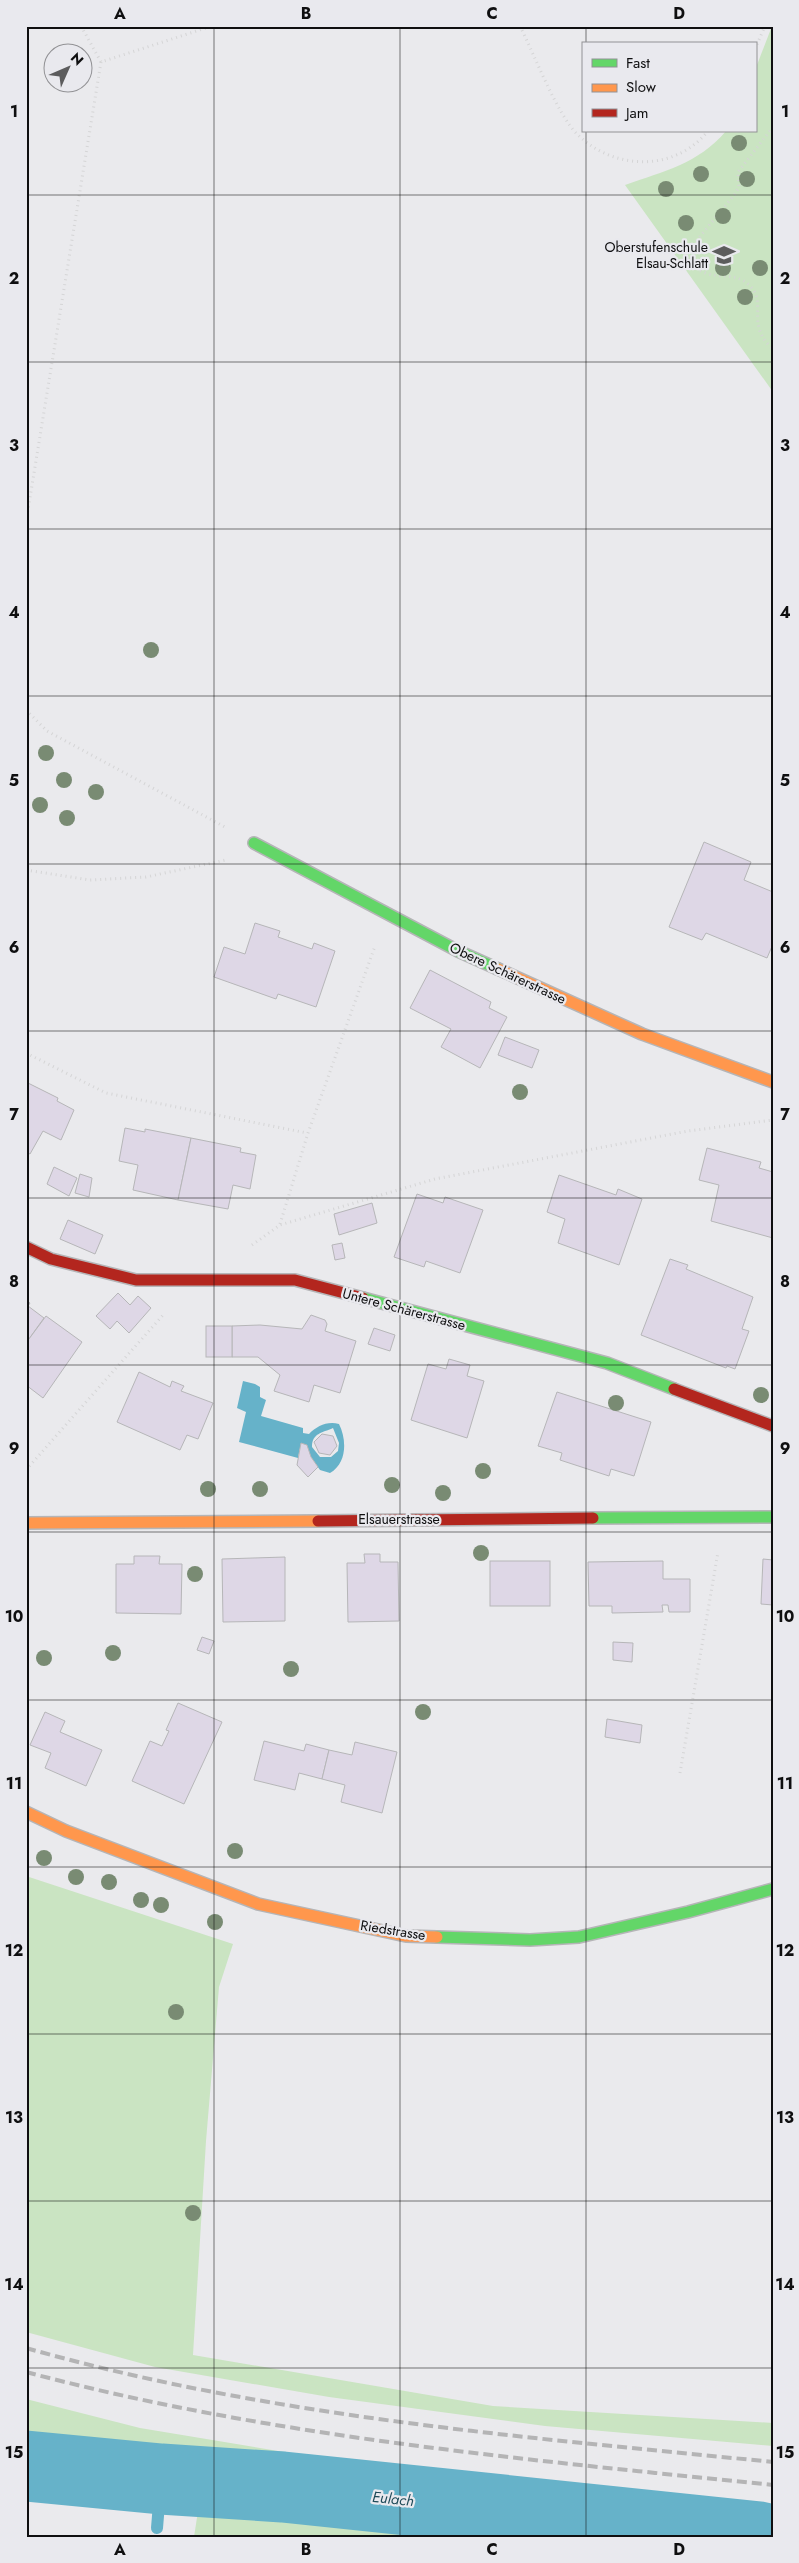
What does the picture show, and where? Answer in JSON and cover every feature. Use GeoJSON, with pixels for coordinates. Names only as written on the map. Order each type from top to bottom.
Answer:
{"type":"FeatureCollection","features":[{"type":"Feature","properties":{"kind":"street","name":"Obere Schärerstrasse"},"geometry":{"type":"LineString","coordinates":[[254,843],[458,951],[642,1034],[773,1082]]}},
{"type":"Feature","properties":{"kind":"street","name":"Untere Schärerstrasse"},"geometry":{"type":"LineString","coordinates":[[26,1247],[51,1259],[136,1280],[295,1280],[607,1364],[773,1426]]}},
{"type":"Feature","properties":{"kind":"street","name":"Elsauerstrasse"},"geometry":{"type":"LineString","coordinates":[[26,1523],[773,1516]]}},
{"type":"Feature","properties":{"kind":"street","name":"Riedstrasse"},"geometry":{"type":"LineString","coordinates":[[26,1812],[66,1831],[258,1904],[406,1936],[530,1940],[580,1937],[688,1912],[773,1889]]}},
{"type":"Feature","properties":{"kind":"path"},"geometry":{"type":"LineString","coordinates":[[26,522],[101,62],[81,26]]}},
{"type":"Feature","properties":{"kind":"path"},"geometry":{"type":"LineString","coordinates":[[101,62],[212,26]]}},
{"type":"Feature","properties":{"kind":"path"},"geometry":{"type":"LineString","coordinates":[[520,26],[562,111],[577,134],[598,149],[621,160],[637,163],[656,162],[674,158],[707,132]]}},
{"type":"Feature","properties":{"kind":"path"},"geometry":{"type":"LineString","coordinates":[[756,47],[765,26]]}},
{"type":"Feature","properties":{"kind":"path"},"geometry":{"type":"LineString","coordinates":[[773,127],[738,172],[739,187],[735,194],[688,251],[687,260],[694,268],[708,276],[736,276],[756,292],[759,332],[773,349]]}},
{"type":"Feature","properties":{"kind":"path"},"geometry":{"type":"LineString","coordinates":[[26,710],[47,731],[254,843],[246,856],[146,877],[90,880],[26,870]]}},
{"type":"Feature","properties":{"kind":"path"},"geometry":{"type":"LineString","coordinates":[[280,1225],[308,1133],[386,913]]}},
{"type":"Feature","properties":{"kind":"path"},"geometry":{"type":"LineString","coordinates":[[26,1053],[106,1093],[308,1133]]}},
{"type":"Feature","properties":{"kind":"path"},"geometry":{"type":"LineString","coordinates":[[249,1247],[280,1225],[435,1179],[688,1131],[773,1120]]}},
{"type":"Feature","properties":{"kind":"path"},"geometry":{"type":"LineString","coordinates":[[26,1470],[166,1311]]}},
{"type":"Feature","properties":{"kind":"path"},"geometry":{"type":"LineString","coordinates":[[680,1773],[724,1517]]}},
{"type":"Feature","properties":{"kind":"green space","name":"Oberstufenschule Elsau-Schlatt"},"geometry":{"type":"Polygon","coordinates":[[[773,26],[773,392],[625,185],[692,159],[725,132],[756,132],[756,67],[773,26]]]}},
{"type":"Feature","properties":{"kind":"green space"},"geometry":{"type":"Polygon","coordinates":[[[26,1876],[233,1944],[219,1987],[206,2141],[193,2355],[493,2406],[773,2423],[773,2446],[545,2426],[329,2397],[155,2367],[26,2332],[26,1876]]]}},
{"type":"Feature","properties":{"kind":"green space"},"geometry":{"type":"Polygon","coordinates":[[[26,2399],[140,2428],[320,2458],[773,2508],[773,2537],[194,2537],[200,2498],[26,2486],[26,2399]]]}},
{"type":"Feature","properties":{"kind":"water"},"geometry":{"type":"Polygon","coordinates":[[[243,1381],[260,1387],[260,1397],[266,1400],[261,1416],[303,1428],[303,1433],[309,1434],[322,1425],[330,1423],[339,1424],[344,1444],[340,1463],[330,1473],[320,1470],[301,1443],[298,1458],[239,1442],[246,1412],[237,1408],[243,1381]],[[333,1428],[316,1436],[312,1442],[312,1447],[320,1457],[331,1457],[338,1451],[339,1443],[333,1428]]]}},
{"type":"Feature","properties":{"kind":"building"},"geometry":{"type":"Polygon","coordinates":[[[704,842],[751,862],[744,880],[773,892],[773,944],[767,958],[706,933],[702,940],[669,927],[704,842]]]}},
{"type":"Feature","properties":{"kind":"building"},"geometry":{"type":"Polygon","coordinates":[[[255,923],[280,931],[278,937],[312,949],[314,943],[335,951],[316,1007],[278,994],[276,999],[214,977],[224,947],[245,954],[255,923]]]}},
{"type":"Feature","properties":{"kind":"building"},"geometry":{"type":"Polygon","coordinates":[[[430,970],[491,1002],[489,1008],[507,1017],[480,1068],[441,1047],[451,1029],[410,1008],[430,970]]]}},
{"type":"Feature","properties":{"kind":"building"},"geometry":{"type":"Polygon","coordinates":[[[505,1037],[539,1050],[532,1068],[498,1055],[505,1037]]]}},
{"type":"Feature","properties":{"kind":"building"},"geometry":{"type":"Polygon","coordinates":[[[26,1082],[58,1098],[57,1101],[74,1110],[61,1140],[43,1131],[30,1154],[26,1152],[26,1082]]]}},
{"type":"Feature","properties":{"kind":"building"},"geometry":{"type":"Polygon","coordinates":[[[125,1128],[145,1132],[145,1129],[191,1138],[178,1200],[133,1190],[138,1165],[119,1161],[125,1128]]]}},
{"type":"Feature","properties":{"kind":"building"},"geometry":{"type":"Polygon","coordinates":[[[191,1138],[241,1148],[240,1152],[256,1155],[250,1189],[233,1185],[228,1209],[178,1200],[191,1138]]]}},
{"type":"Feature","properties":{"kind":"building"},"geometry":{"type":"Polygon","coordinates":[[[707,1148],[761,1162],[759,1168],[773,1172],[773,1238],[711,1221],[719,1185],[699,1180],[707,1148]]]}},
{"type":"Feature","properties":{"kind":"building"},"geometry":{"type":"Polygon","coordinates":[[[54,1167],[77,1178],[69,1196],[47,1184],[54,1167]]]}},
{"type":"Feature","properties":{"kind":"building"},"geometry":{"type":"Polygon","coordinates":[[[80,1174],[92,1178],[89,1197],[75,1193],[80,1174]]]}},
{"type":"Feature","properties":{"kind":"building"},"geometry":{"type":"Polygon","coordinates":[[[559,1175],[616,1195],[618,1189],[642,1199],[619,1265],[558,1243],[565,1219],[547,1212],[559,1175]]]}},
{"type":"Feature","properties":{"kind":"building"},"geometry":{"type":"Polygon","coordinates":[[[417,1194],[443,1203],[445,1197],[483,1210],[460,1273],[426,1261],[424,1267],[394,1257],[417,1194]]]}},
{"type":"Feature","properties":{"kind":"building"},"geometry":{"type":"Polygon","coordinates":[[[372,1203],[377,1223],[339,1235],[334,1214],[372,1203]]]}},
{"type":"Feature","properties":{"kind":"building"},"geometry":{"type":"Polygon","coordinates":[[[68,1220],[103,1235],[95,1254],[60,1239],[68,1220]]]}},
{"type":"Feature","properties":{"kind":"building"},"geometry":{"type":"Polygon","coordinates":[[[342,1243],[345,1258],[335,1260],[332,1245],[342,1243]]]}},
{"type":"Feature","properties":{"kind":"building"},"geometry":{"type":"Polygon","coordinates":[[[670,1259],[688,1265],[686,1269],[753,1297],[742,1329],[749,1331],[735,1369],[727,1366],[726,1368],[641,1335],[670,1259]]]}},
{"type":"Feature","properties":{"kind":"building"},"geometry":{"type":"Polygon","coordinates":[[[118,1293],[130,1305],[138,1296],[151,1308],[129,1333],[117,1321],[110,1329],[96,1316],[118,1293]]]}},
{"type":"Feature","properties":{"kind":"building"},"geometry":{"type":"Polygon","coordinates":[[[26,1300],[30,1303],[28,1306],[44,1318],[26,1343],[26,1300]]]}},
{"type":"Feature","properties":{"kind":"building"},"geometry":{"type":"Polygon","coordinates":[[[311,1315],[325,1320],[327,1324],[325,1331],[356,1341],[340,1393],[314,1385],[309,1402],[274,1391],[280,1375],[258,1357],[232,1357],[232,1326],[260,1325],[302,1329],[311,1315]]]}},
{"type":"Feature","properties":{"kind":"building"},"geometry":{"type":"Polygon","coordinates":[[[46,1316],[82,1342],[43,1398],[26,1385],[26,1343],[46,1316]]]}},
{"type":"Feature","properties":{"kind":"building"},"geometry":{"type":"Polygon","coordinates":[[[206,1326],[232,1326],[232,1357],[206,1357],[206,1326]]]}},
{"type":"Feature","properties":{"kind":"building"},"geometry":{"type":"Polygon","coordinates":[[[374,1328],[395,1335],[390,1351],[368,1344],[374,1328]]]}},
{"type":"Feature","properties":{"kind":"building"},"geometry":{"type":"Polygon","coordinates":[[[449,1359],[470,1365],[467,1376],[484,1381],[467,1438],[411,1420],[428,1364],[446,1369],[449,1359]]]}},
{"type":"Feature","properties":{"kind":"building"},"geometry":{"type":"Polygon","coordinates":[[[139,1372],[170,1387],[172,1381],[184,1386],[181,1391],[213,1403],[198,1439],[187,1435],[180,1450],[117,1422],[139,1372]]]}},
{"type":"Feature","properties":{"kind":"building"},"geometry":{"type":"Polygon","coordinates":[[[557,1392],[651,1422],[634,1476],[611,1469],[609,1476],[560,1460],[562,1453],[538,1446],[557,1392]]]}},
{"type":"Feature","properties":{"kind":"building"},"geometry":{"type":"Polygon","coordinates":[[[322,1434],[333,1436],[337,1446],[330,1455],[319,1453],[314,1442],[322,1434]]]}},
{"type":"Feature","properties":{"kind":"building"},"geometry":{"type":"Polygon","coordinates":[[[301,1443],[307,1445],[311,1457],[318,1467],[308,1477],[297,1465],[301,1443]]]}},
{"type":"Feature","properties":{"kind":"building"},"geometry":{"type":"Polygon","coordinates":[[[364,1554],[380,1554],[380,1562],[398,1562],[399,1621],[348,1622],[347,1563],[365,1563],[364,1554]]]}},
{"type":"Feature","properties":{"kind":"building"},"geometry":{"type":"Polygon","coordinates":[[[134,1556],[160,1556],[159,1564],[182,1564],[181,1614],[116,1613],[116,1564],[134,1564],[134,1556]]]}},
{"type":"Feature","properties":{"kind":"building"},"geometry":{"type":"Polygon","coordinates":[[[285,1557],[285,1621],[223,1622],[222,1559],[285,1557]]]}},
{"type":"Feature","properties":{"kind":"building"},"geometry":{"type":"Polygon","coordinates":[[[763,1559],[773,1560],[773,1605],[761,1604],[763,1559]]]}},
{"type":"Feature","properties":{"kind":"building"},"geometry":{"type":"Polygon","coordinates":[[[490,1561],[550,1561],[550,1606],[490,1606],[490,1561]]]}},
{"type":"Feature","properties":{"kind":"building"},"geometry":{"type":"Polygon","coordinates":[[[663,1561],[663,1579],[690,1579],[690,1612],[669,1612],[668,1605],[662,1605],[663,1612],[612,1613],[612,1606],[589,1606],[588,1562],[663,1561]]]}},
{"type":"Feature","properties":{"kind":"building"},"geometry":{"type":"Polygon","coordinates":[[[202,1637],[214,1641],[209,1654],[197,1650],[202,1637]]]}},
{"type":"Feature","properties":{"kind":"building"},"geometry":{"type":"Polygon","coordinates":[[[613,1642],[633,1643],[632,1662],[613,1660],[613,1642]]]}},
{"type":"Feature","properties":{"kind":"building"},"geometry":{"type":"Polygon","coordinates":[[[178,1703],[222,1722],[184,1804],[132,1781],[150,1741],[162,1746],[169,1731],[166,1730],[178,1703]]]}},
{"type":"Feature","properties":{"kind":"building"},"geometry":{"type":"Polygon","coordinates":[[[45,1712],[65,1721],[60,1732],[102,1750],[86,1786],[45,1768],[51,1753],[30,1745],[45,1712]]]}},
{"type":"Feature","properties":{"kind":"building"},"geometry":{"type":"Polygon","coordinates":[[[607,1719],[642,1725],[640,1743],[605,1737],[607,1719]]]}},
{"type":"Feature","properties":{"kind":"building"},"geometry":{"type":"Polygon","coordinates":[[[264,1741],[304,1751],[306,1744],[329,1750],[322,1779],[299,1773],[295,1790],[254,1780],[264,1741]]]}},
{"type":"Feature","properties":{"kind":"building"},"geometry":{"type":"Polygon","coordinates":[[[355,1742],[397,1752],[382,1813],[341,1802],[345,1785],[322,1779],[329,1750],[352,1755],[355,1742]]]}},
{"type":"Feature","properties":{"kind":"waterway","name":"Eulach"},"geometry":{"type":"LineString","coordinates":[[26,2466],[161,2479],[283,2487],[760,2537]]}},
{"type":"Feature","properties":{"kind":"waterway"},"geometry":{"type":"LineString","coordinates":[[157,2528],[161,2479]]}},
{"type":"Feature","properties":{"kind":"railway"},"geometry":{"type":"LineString","coordinates":[[26,2348],[118,2372],[303,2408],[491,2433],[773,2462]]}},
{"type":"Feature","properties":{"kind":"railway"},"geometry":{"type":"LineString","coordinates":[[26,2372],[210,2413],[303,2429],[491,2455],[773,2485]]}},
{"type":"Feature","properties":{"kind":"traffic: fast"},"geometry":{"type":"LineString","coordinates":[[254,843],[458,951],[498,969]]}},
{"type":"Feature","properties":{"kind":"traffic: fast"},"geometry":{"type":"LineString","coordinates":[[363,1298],[607,1363],[674,1389]]}},
{"type":"Feature","properties":{"kind":"traffic: fast"},"geometry":{"type":"LineString","coordinates":[[593,1518],[773,1517]]}},
{"type":"Feature","properties":{"kind":"traffic: fast"},"geometry":{"type":"LineString","coordinates":[[437,1937],[530,1940],[579,1937],[688,1912],[773,1889]]}},
{"type":"Feature","properties":{"kind":"traffic: slow"},"geometry":{"type":"LineString","coordinates":[[498,969],[642,1034],[773,1082]]}},
{"type":"Feature","properties":{"kind":"traffic: slow"},"geometry":{"type":"LineString","coordinates":[[26,1523],[318,1521]]}},
{"type":"Feature","properties":{"kind":"traffic: slow"},"geometry":{"type":"LineString","coordinates":[[26,1812],[66,1831],[258,1904],[406,1936],[437,1937]]}},
{"type":"Feature","properties":{"kind":"traffic: jam"},"geometry":{"type":"LineString","coordinates":[[26,1247],[51,1259],[136,1280],[295,1280],[363,1298]]}},
{"type":"Feature","properties":{"kind":"traffic: jam"},"geometry":{"type":"LineString","coordinates":[[674,1389],[773,1426]]}},
{"type":"Feature","properties":{"kind":"traffic: jam"},"geometry":{"type":"LineString","coordinates":[[318,1521],[593,1518]]}},
{"type":"Feature","properties":{"kind":"place","name":"Oberstufenschule Elsau-Schlatt"},"geometry":{"type":"Point","coordinates":[724,255]}}]}
